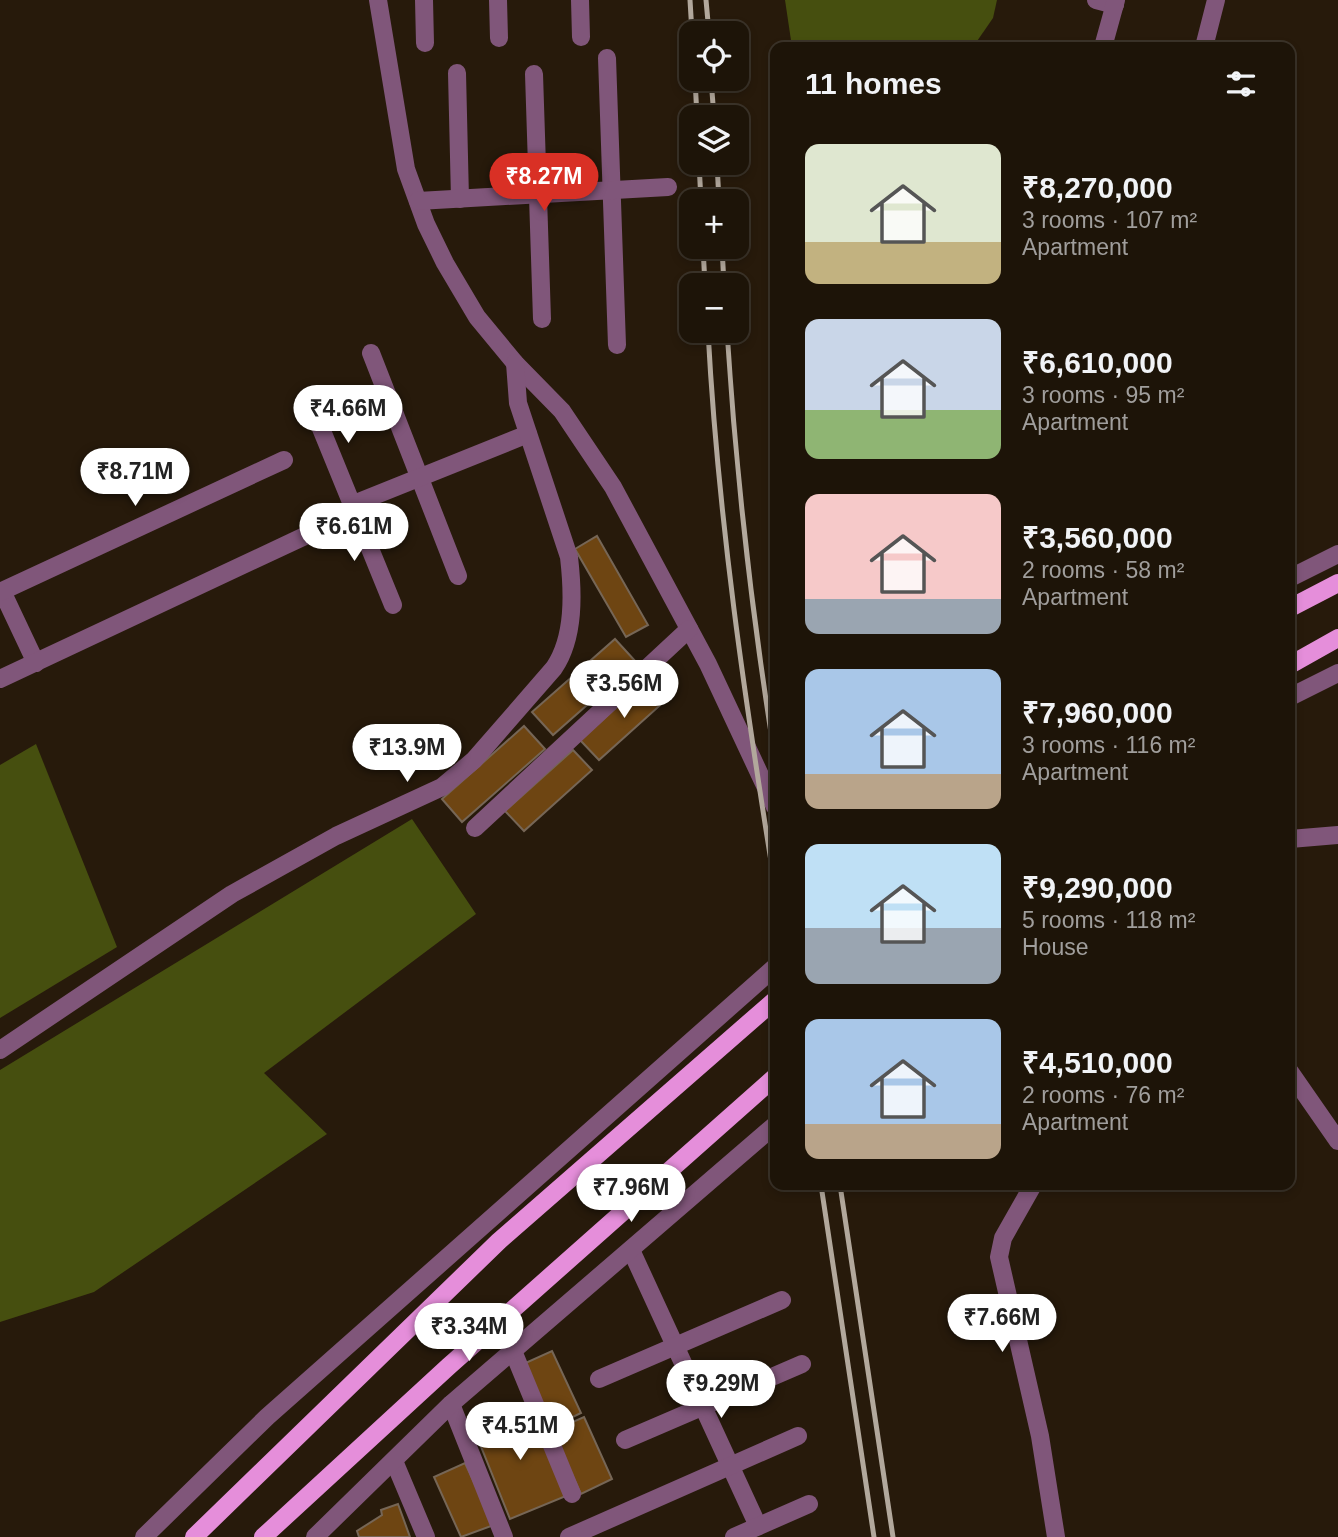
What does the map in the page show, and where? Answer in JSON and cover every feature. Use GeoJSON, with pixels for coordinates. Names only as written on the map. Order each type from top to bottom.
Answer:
{"type":"FeatureCollection","features":[{"type":"Feature","properties":{"kind":"main road"},"geometry":{"type":"LineString","coordinates":[[1295,605],[1338,583]]}},
{"type":"Feature","properties":{"kind":"main road"},"geometry":{"type":"LineString","coordinates":[[1295,662],[1338,638]]}},
{"type":"Feature","properties":{"kind":"main road"},"geometry":{"type":"LineString","coordinates":[[194,1537],[499,1241],[770,1004]]}},
{"type":"Feature","properties":{"kind":"main road"},"geometry":{"type":"LineString","coordinates":[[263,1537],[449,1366],[770,1081]]}},
{"type":"Feature","properties":{"kind":"street"},"geometry":{"type":"LineString","coordinates":[[378,0],[406,169],[426,225],[477,317],[515,363],[562,411],[592,454],[689,629],[770,797]]}},
{"type":"Feature","properties":{"kind":"street"},"geometry":{"type":"LineString","coordinates":[[424,0],[425,43]]}},
{"type":"Feature","properties":{"kind":"street"},"geometry":{"type":"LineString","coordinates":[[498,0],[499,38]]}},
{"type":"Feature","properties":{"kind":"street"},"geometry":{"type":"LineString","coordinates":[[580,0],[581,37]]}},
{"type":"Feature","properties":{"kind":"street"},"geometry":{"type":"LineString","coordinates":[[1096,0],[1115,2],[1104,42]]}},
{"type":"Feature","properties":{"kind":"street"},"geometry":{"type":"LineString","coordinates":[[1205,42],[1216,0]]}},
{"type":"Feature","properties":{"kind":"street"},"geometry":{"type":"LineString","coordinates":[[607,58],[617,345]]}},
{"type":"Feature","properties":{"kind":"street"},"geometry":{"type":"LineString","coordinates":[[457,73],[460,199]]}},
{"type":"Feature","properties":{"kind":"street"},"geometry":{"type":"LineString","coordinates":[[534,74],[542,319]]}},
{"type":"Feature","properties":{"kind":"street"},"geometry":{"type":"LineString","coordinates":[[418,201],[668,187]]}},
{"type":"Feature","properties":{"kind":"street"},"geometry":{"type":"LineString","coordinates":[[371,353],[458,576]]}},
{"type":"Feature","properties":{"kind":"street"},"geometry":{"type":"LineString","coordinates":[[0,1050],[232,894],[317,846],[442,786],[474,760],[554,668],[562,653],[570,621],[569,557],[516,397],[515,363]]}},
{"type":"Feature","properties":{"kind":"street"},"geometry":{"type":"LineString","coordinates":[[309,399],[393,605]]}},
{"type":"Feature","properties":{"kind":"street"},"geometry":{"type":"LineString","coordinates":[[351,506],[528,434]]}},
{"type":"Feature","properties":{"kind":"street"},"geometry":{"type":"LineString","coordinates":[[36,663],[1,592],[284,460]]}},
{"type":"Feature","properties":{"kind":"street"},"geometry":{"type":"LineString","coordinates":[[0,679],[307,535]]}},
{"type":"Feature","properties":{"kind":"street"},"geometry":{"type":"LineString","coordinates":[[1295,576],[1338,554]]}},
{"type":"Feature","properties":{"kind":"street"},"geometry":{"type":"LineString","coordinates":[[475,828],[689,629]]}},
{"type":"Feature","properties":{"kind":"street"},"geometry":{"type":"LineString","coordinates":[[1295,694],[1338,673]]}},
{"type":"Feature","properties":{"kind":"street"},"geometry":{"type":"LineString","coordinates":[[1295,839],[1338,835]]}},
{"type":"Feature","properties":{"kind":"street"},"geometry":{"type":"LineString","coordinates":[[144,1537],[267,1417],[770,971]]}},
{"type":"Feature","properties":{"kind":"street"},"geometry":{"type":"LineString","coordinates":[[1295,1079],[1338,1141]]}},
{"type":"Feature","properties":{"kind":"street"},"geometry":{"type":"LineString","coordinates":[[315,1537],[451,1404],[770,1129]]}},
{"type":"Feature","properties":{"kind":"street"},"geometry":{"type":"LineString","coordinates":[[1030,1190],[1003,1238],[999,1257],[1040,1436],[1056,1537]]}},
{"type":"Feature","properties":{"kind":"street"},"geometry":{"type":"LineString","coordinates":[[631,1250],[758,1526]]}},
{"type":"Feature","properties":{"kind":"street"},"geometry":{"type":"LineString","coordinates":[[600,1379],[782,1300]]}},
{"type":"Feature","properties":{"kind":"street"},"geometry":{"type":"LineString","coordinates":[[513,1351],[572,1494]]}},
{"type":"Feature","properties":{"kind":"street"},"geometry":{"type":"LineString","coordinates":[[625,1440],[802,1364]]}},
{"type":"Feature","properties":{"kind":"street"},"geometry":{"type":"LineString","coordinates":[[451,1404],[504,1537]]}},
{"type":"Feature","properties":{"kind":"street"},"geometry":{"type":"LineString","coordinates":[[576,1536],[798,1436]]}},
{"type":"Feature","properties":{"kind":"street"},"geometry":{"type":"LineString","coordinates":[[394,1461],[426,1537]]}},
{"type":"Feature","properties":{"kind":"street"},"geometry":{"type":"LineString","coordinates":[[733,1537],[809,1504]]}},
{"type":"Feature","properties":{"kind":"green space"},"geometry":{"type":"Polygon","coordinates":[[[785,0],[997,0],[993,18],[976,42],[791,42],[785,0]]]}},
{"type":"Feature","properties":{"kind":"green space"},"geometry":{"type":"Polygon","coordinates":[[[36,744],[117,947],[0,1018],[0,765],[36,744]]]}},
{"type":"Feature","properties":{"kind":"green space"},"geometry":{"type":"Polygon","coordinates":[[[412,819],[476,914],[264,1073],[327,1134],[94,1292],[0,1322],[0,1070],[412,819]]]}},
{"type":"Feature","properties":{"kind":"building"},"geometry":{"type":"Polygon","coordinates":[[[597,536],[648,625],[626,637],[575,549],[597,536]]]}},
{"type":"Feature","properties":{"kind":"building"},"geometry":{"type":"Polygon","coordinates":[[[615,639],[636,662],[553,735],[532,712],[615,639]]]}},
{"type":"Feature","properties":{"kind":"building"},"geometry":{"type":"Polygon","coordinates":[[[648,679],[667,699],[599,760],[580,740],[648,679]]]}},
{"type":"Feature","properties":{"kind":"building"},"geometry":{"type":"Polygon","coordinates":[[[524,726],[545,749],[462,822],[442,799],[524,726]]]}},
{"type":"Feature","properties":{"kind":"building"},"geometry":{"type":"Polygon","coordinates":[[[573,750],[592,770],[524,831],[505,811],[573,750]]]}},
{"type":"Feature","properties":{"kind":"building"},"geometry":{"type":"Polygon","coordinates":[[[552,1351],[581,1413],[550,1428],[521,1365],[552,1351]]]}},
{"type":"Feature","properties":{"kind":"building"},"geometry":{"type":"Polygon","coordinates":[[[530,1406],[566,1496],[510,1519],[474,1429],[530,1406]]]}},
{"type":"Feature","properties":{"kind":"building"},"geometry":{"type":"Polygon","coordinates":[[[584,1417],[612,1479],[581,1494],[552,1431],[584,1417]]]}},
{"type":"Feature","properties":{"kind":"building"},"geometry":{"type":"Polygon","coordinates":[[[465,1463],[494,1525],[461,1537],[434,1477],[465,1463]]]}},
{"type":"Feature","properties":{"kind":"building"},"geometry":{"type":"Polygon","coordinates":[[[398,1504],[410,1537],[359,1537],[357,1531],[382,1515],[381,1510],[398,1504]]]}},
{"type":"Feature","properties":{"kind":"railway"},"geometry":{"type":"LineString","coordinates":[[690,0],[691,21]]}},
{"type":"Feature","properties":{"kind":"railway"},"geometry":{"type":"LineString","coordinates":[[706,0],[708,21]]}},
{"type":"Feature","properties":{"kind":"railway"},"geometry":{"type":"LineString","coordinates":[[696,91],[696,105]]}},
{"type":"Feature","properties":{"kind":"railway"},"geometry":{"type":"LineString","coordinates":[[712,91],[713,105]]}},
{"type":"Feature","properties":{"kind":"railway"},"geometry":{"type":"LineString","coordinates":[[700,175],[700,189]]}},
{"type":"Feature","properties":{"kind":"railway"},"geometry":{"type":"LineString","coordinates":[[718,175],[718,189]]}},
{"type":"Feature","properties":{"kind":"railway"},"geometry":{"type":"LineString","coordinates":[[704,259],[704,273]]}},
{"type":"Feature","properties":{"kind":"railway"},"geometry":{"type":"LineString","coordinates":[[723,259],[723,273]]}},
{"type":"Feature","properties":{"kind":"railway"},"geometry":{"type":"LineString","coordinates":[[709,343],[718,471],[734,609],[770,855]]}},
{"type":"Feature","properties":{"kind":"railway"},"geometry":{"type":"LineString","coordinates":[[728,343],[746,545],[770,725]]}},
{"type":"Feature","properties":{"kind":"railway"},"geometry":{"type":"LineString","coordinates":[[822,1190],[874,1537]]}},
{"type":"Feature","properties":{"kind":"railway"},"geometry":{"type":"LineString","coordinates":[[841,1190],[893,1537]]}}]}
